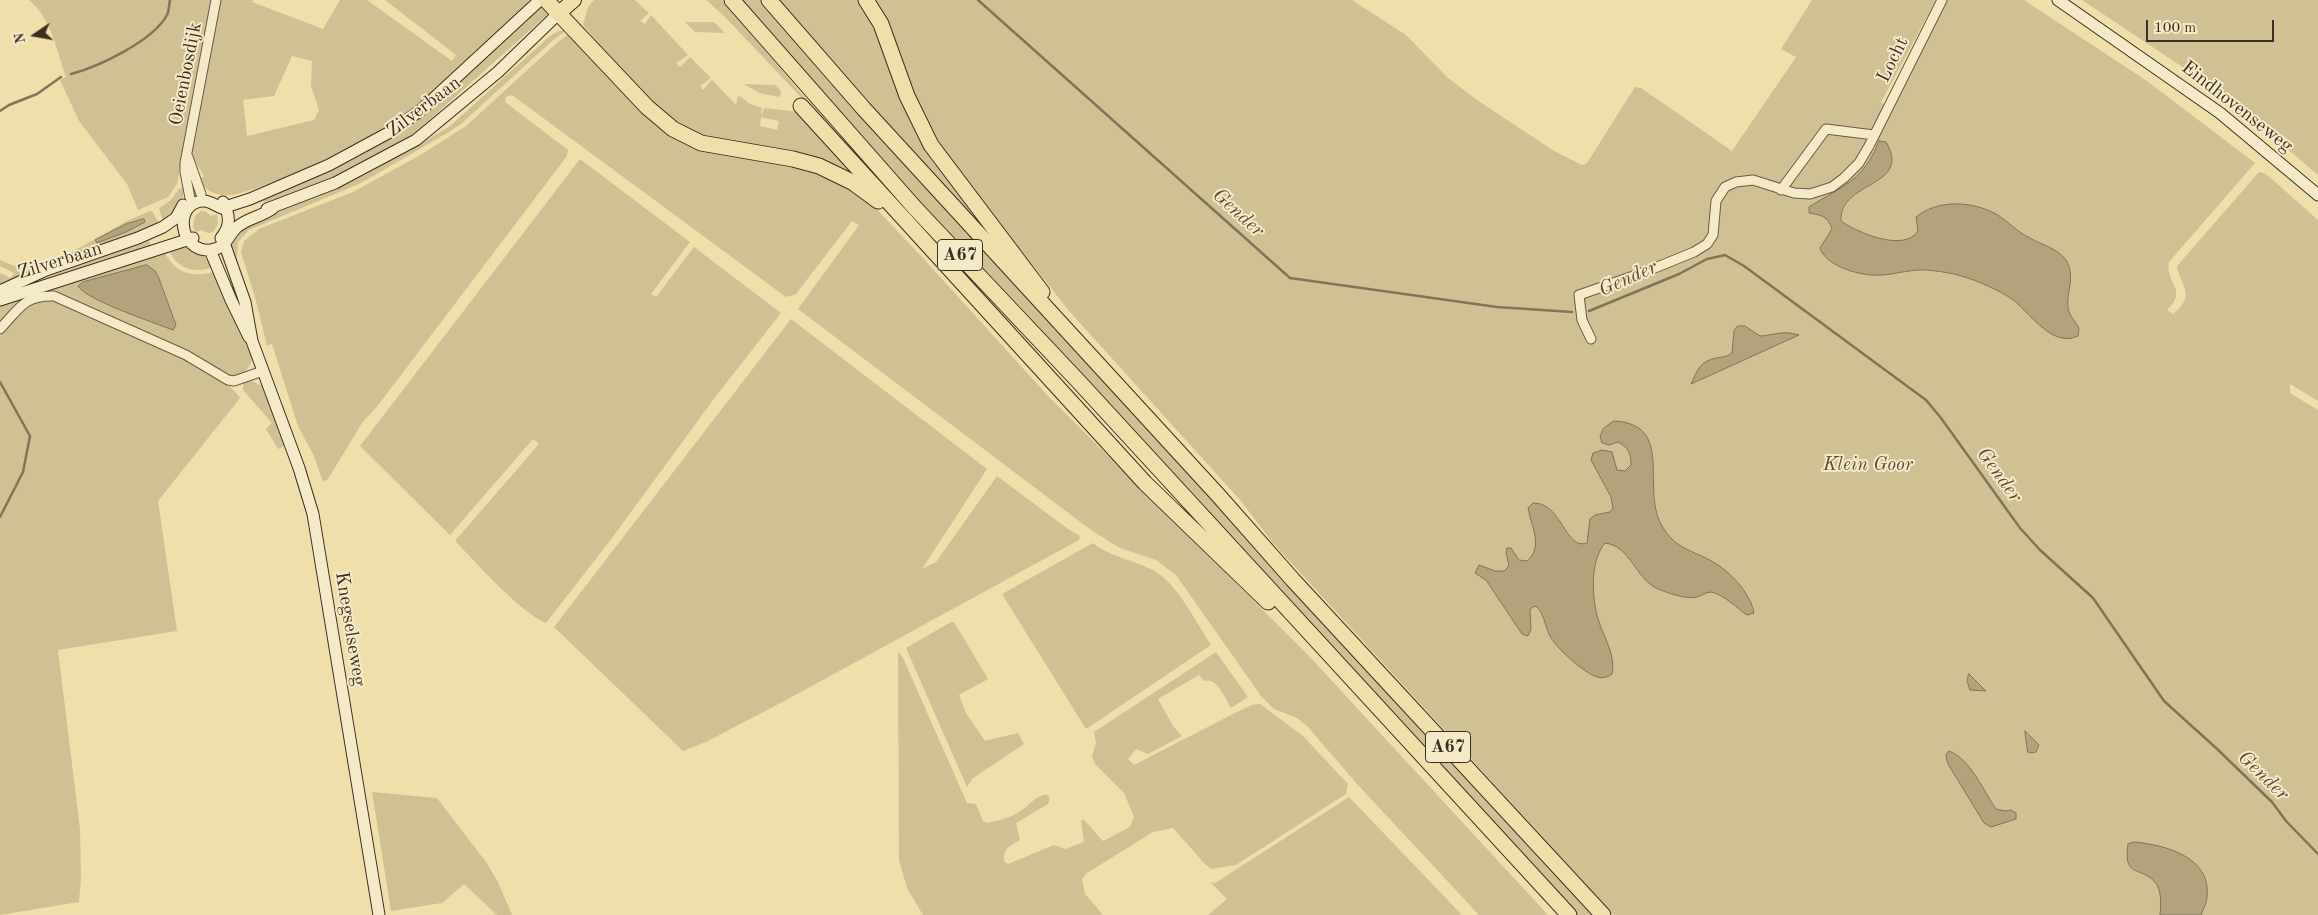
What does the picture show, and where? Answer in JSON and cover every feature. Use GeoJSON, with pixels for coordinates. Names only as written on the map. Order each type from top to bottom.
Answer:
{"type":"FeatureCollection","features":[{"type":"Feature","properties":{"kind":"highway","name":"A67"},"geometry":{"type":"LineString","coordinates":[[546,0],[647,107],[673,129],[708,144],[793,159],[819,166],[852,182],[874,197],[924,241]]}},
{"type":"Feature","properties":{"kind":"highway","name":"A67"},"geometry":{"type":"LineString","coordinates":[[732,0],[916,208],[1080,383],[1569,915]]}},
{"type":"Feature","properties":{"kind":"highway","name":"A67"},"geometry":{"type":"LineString","coordinates":[[769,0],[864,109],[1293,580],[1603,915]]}},
{"type":"Feature","properties":{"kind":"highway","name":"A67"},"geometry":{"type":"LineString","coordinates":[[866,0],[881,24],[910,103],[931,145],[944,165],[1030,275],[1072,337]]}},
{"type":"Feature","properties":{"kind":"highway","name":"A67"},"geometry":{"type":"LineString","coordinates":[[801,106],[1145,483],[1266,600],[1314,639]]}},
{"type":"Feature","properties":{"kind":"main road","name":"Zilverbaan"},"geometry":{"type":"LineString","coordinates":[[224,205],[259,196],[268,190],[329,165],[390,132],[421,110],[540,0]]}},
{"type":"Feature","properties":{"kind":"main road","name":"Zilverbaan"},"geometry":{"type":"LineString","coordinates":[[231,227],[264,209],[273,208],[335,184],[416,140],[498,72],[574,0]]}},
{"type":"Feature","properties":{"kind":"main road","name":"Eindhovenseweg"},"geometry":{"type":"LineString","coordinates":[[2058,0],[2220,113],[2318,194]]}},
{"type":"Feature","properties":{"kind":"main road"},"geometry":{"type":"LineString","coordinates":[[194,199],[218,207],[224,205],[231,227],[223,241],[210,250],[196,246],[188,239],[179,220],[194,199]]}},
{"type":"Feature","properties":{"kind":"main road","name":"Zilverbaan"},"geometry":{"type":"LineString","coordinates":[[0,291],[46,270],[138,238],[147,238],[179,220]]}},
{"type":"Feature","properties":{"kind":"main road"},"geometry":{"type":"LineString","coordinates":[[188,239],[194,238],[208,244],[223,241]]}},
{"type":"Feature","properties":{"kind":"main road","name":"Zilverbaan"},"geometry":{"type":"LineString","coordinates":[[0,300],[188,239]]}},
{"type":"Feature","properties":{"kind":"main road","name":"Knegselseweg"},"geometry":{"type":"LineString","coordinates":[[223,241],[245,302],[252,341]]}},
{"type":"Feature","properties":{"kind":"main road","name":"Knegselseweg"},"geometry":{"type":"LineString","coordinates":[[210,250],[231,300],[252,341],[299,468],[313,514],[379,915]]}},
{"type":"Feature","properties":{"kind":"street","name":"Oeienbosdijk"},"geometry":{"type":"LineString","coordinates":[[194,199],[184,172],[216,0]]}},
{"type":"Feature","properties":{"kind":"street","name":"Locht"},"geometry":{"type":"LineString","coordinates":[[1591,339],[1582,320],[1579,295],[1644,272],[1694,252],[1707,244],[1713,235],[1716,201],[1725,187],[1736,182],[1753,180],[1794,194],[1810,194],[1832,186],[1859,163],[1942,0]]}},
{"type":"Feature","properties":{"kind":"street"},"geometry":{"type":"LineString","coordinates":[[1781,190],[1826,128],[1874,135]]}},
{"type":"Feature","properties":{"kind":"street"},"geometry":{"type":"LineString","coordinates":[[0,329],[20,306],[32,298],[54,296],[186,355],[228,380],[234,381],[263,371]]}},
{"type":"Feature","properties":{"kind":"green space"},"geometry":{"type":"Polygon","coordinates":[[[29,0],[212,0],[177,184],[168,197],[138,210],[127,184],[79,121],[60,80],[66,77],[48,25],[37,7],[29,0]]]}},
{"type":"Feature","properties":{"kind":"green space"},"geometry":{"type":"Polygon","coordinates":[[[218,0],[253,0],[252,2],[323,29],[340,0],[367,0],[452,61],[456,55],[385,0],[529,0],[527,5],[448,79],[404,116],[367,140],[329,160],[288,177],[241,193],[223,195],[206,189],[199,181],[204,176],[191,155],[192,141],[207,75],[218,0]],[[292,56],[274,96],[243,100],[247,136],[314,120],[319,110],[311,86],[312,61],[292,56]]]}},
{"type":"Feature","properties":{"kind":"green space"},"geometry":{"type":"Polygon","coordinates":[[[594,0],[635,0],[649,13],[640,21],[645,24],[651,15],[688,55],[676,63],[680,67],[690,57],[711,78],[700,86],[703,90],[712,80],[736,105],[738,95],[750,104],[762,108],[761,117],[764,108],[801,112],[872,188],[816,167],[719,143],[679,123],[644,93],[583,25],[588,7],[594,0]],[[761,117],[760,126],[777,130],[779,121],[761,117]]]}},
{"type":"Feature","properties":{"kind":"green space"},"geometry":{"type":"Polygon","coordinates":[[[706,0],[722,0],[835,133],[724,16],[706,0]]]}},
{"type":"Feature","properties":{"kind":"green space"},"geometry":{"type":"Polygon","coordinates":[[[741,0],[762,0],[1597,915],[1577,915],[1024,311],[922,204],[849,124],[741,0]]]}},
{"type":"Feature","properties":{"kind":"green space"},"geometry":{"type":"Polygon","coordinates":[[[779,0],[861,0],[904,97],[1003,250],[897,135],[779,0]]]}},
{"type":"Feature","properties":{"kind":"green space","name":"Klein Goor"},"geometry":{"type":"Polygon","coordinates":[[[875,0],[1352,0],[1406,35],[1447,77],[1477,100],[1554,151],[1582,165],[1587,163],[1635,87],[1641,88],[1732,151],[1796,57],[1781,49],[1812,0],[1936,0],[1881,102],[1891,110],[1945,0],[2024,0],[2147,81],[2255,163],[2169,262],[2170,276],[2175,286],[2176,297],[2167,310],[2173,314],[2180,307],[2186,295],[2177,266],[2259,172],[2266,174],[2318,220],[2318,401],[2290,384],[2290,393],[2318,410],[2318,915],[1614,915],[1272,542],[1241,501],[1070,312],[948,159],[912,88],[886,18],[875,0]]]}},
{"type":"Feature","properties":{"kind":"green space"},"geometry":{"type":"Polygon","coordinates":[[[2082,0],[2318,0],[2318,175],[2284,146],[2287,139],[2284,136],[2278,139],[2195,76],[2197,72],[2195,70],[2190,72],[2082,0]]]}},
{"type":"Feature","properties":{"kind":"green space"},"geometry":{"type":"Polygon","coordinates":[[[541,7],[548,14],[408,139],[353,171],[265,206],[262,197],[322,174],[447,94],[541,7]]]}},
{"type":"Feature","properties":{"kind":"green space"},"geometry":{"type":"Polygon","coordinates":[[[685,22],[714,22],[725,33],[695,32],[685,22]]]}},
{"type":"Feature","properties":{"kind":"green space"},"geometry":{"type":"Polygon","coordinates":[[[567,30],[552,41],[461,124],[361,183],[249,230],[238,242],[237,258],[233,260],[232,245],[239,231],[274,213],[359,178],[449,127],[550,36],[558,31],[567,30]]]}},
{"type":"Feature","properties":{"kind":"green space"},"geometry":{"type":"Polygon","coordinates":[[[573,31],[646,115],[678,140],[706,151],[792,163],[845,183],[866,198],[1048,396],[1309,656],[1548,915],[1479,915],[1357,784],[1307,726],[1297,718],[1274,709],[1261,696],[1176,575],[1156,560],[1120,548],[1091,530],[798,309],[859,225],[852,221],[796,294],[786,297],[512,95],[506,97],[505,102],[568,150],[567,156],[379,404],[362,423],[328,479],[323,482],[314,456],[298,426],[272,344],[267,346],[241,252],[244,241],[259,229],[353,192],[422,154],[466,126],[558,42],[573,31]]]}},
{"type":"Feature","properties":{"kind":"green space"},"geometry":{"type":"Polygon","coordinates":[[[744,84],[775,85],[781,91],[780,97],[759,93],[744,84]]]}},
{"type":"Feature","properties":{"kind":"green space"},"geometry":{"type":"Polygon","coordinates":[[[580,159],[690,242],[651,294],[656,297],[694,247],[781,313],[716,396],[609,542],[546,623],[535,617],[511,598],[455,541],[539,444],[533,439],[450,535],[360,446],[580,159]]]}},
{"type":"Feature","properties":{"kind":"green space"},"geometry":{"type":"Polygon","coordinates":[[[185,186],[183,197],[178,206],[163,222],[159,208],[170,201],[179,189],[185,186]]]}},
{"type":"Feature","properties":{"kind":"green space"},"geometry":{"type":"Polygon","coordinates":[[[150,211],[153,212],[159,224],[0,288],[0,273],[11,278],[14,273],[0,266],[0,260],[17,267],[38,267],[52,263],[125,222],[150,211]]]}},
{"type":"Feature","properties":{"kind":"green space"},"geometry":{"type":"Polygon","coordinates":[[[201,211],[211,216],[217,214],[218,224],[213,232],[208,233],[201,230],[195,232],[193,226],[195,216],[201,211]]]}},
{"type":"Feature","properties":{"kind":"green space"},"geometry":{"type":"Polygon","coordinates":[[[149,241],[152,248],[0,294],[149,241]]]}},
{"type":"Feature","properties":{"kind":"green space"},"geometry":{"type":"Polygon","coordinates":[[[182,246],[201,253],[214,267],[193,270],[181,265],[168,249],[182,246]]]}},
{"type":"Feature","properties":{"kind":"green space"},"geometry":{"type":"Polygon","coordinates":[[[164,251],[173,265],[185,272],[200,274],[216,271],[252,358],[251,363],[246,371],[239,375],[225,375],[166,342],[58,294],[49,292],[0,323],[0,303],[164,251]],[[158,276],[83,292],[173,330],[176,325],[158,276]]]}},
{"type":"Feature","properties":{"kind":"green space"},"geometry":{"type":"Polygon","coordinates":[[[58,300],[185,358],[229,386],[240,398],[158,501],[177,631],[58,650],[80,829],[81,877],[79,902],[0,915],[0,336],[19,313],[30,305],[37,302],[58,300]]]}},
{"type":"Feature","properties":{"kind":"green space"},"geometry":{"type":"Polygon","coordinates":[[[791,319],[987,469],[922,569],[936,562],[997,476],[1080,536],[1079,540],[788,699],[706,742],[683,751],[554,627],[791,319]]]}},
{"type":"Feature","properties":{"kind":"green space"},"geometry":{"type":"Polygon","coordinates":[[[249,380],[265,387],[287,445],[278,449],[266,429],[272,423],[243,390],[243,382],[249,380]]]}},
{"type":"Feature","properties":{"kind":"green space"},"geometry":{"type":"Polygon","coordinates":[[[1093,543],[1108,552],[1148,568],[1164,578],[1179,595],[1211,645],[1086,729],[1002,594],[1093,543]]]}},
{"type":"Feature","properties":{"kind":"green space"},"geometry":{"type":"Polygon","coordinates":[[[954,622],[988,679],[959,695],[966,713],[985,741],[1018,733],[1024,744],[972,779],[967,787],[906,648],[954,622]]]}},
{"type":"Feature","properties":{"kind":"green space"},"geometry":{"type":"Polygon","coordinates":[[[898,651],[903,658],[967,803],[976,804],[983,821],[988,823],[1014,815],[1042,795],[1046,794],[1050,798],[1048,804],[1016,823],[1020,840],[1006,850],[1004,861],[1008,864],[1054,845],[1065,849],[1084,842],[1081,821],[1084,820],[1103,841],[1130,827],[1134,817],[1124,793],[1095,764],[1092,756],[1096,743],[1094,732],[1216,652],[1248,697],[1231,708],[1217,685],[1213,682],[1204,681],[1199,675],[1158,699],[1173,726],[1182,736],[1148,754],[1136,749],[1128,759],[1134,765],[1235,713],[1252,705],[1260,704],[1303,736],[1348,784],[1346,794],[1236,865],[1211,869],[1173,828],[1153,832],[1087,873],[1082,879],[1085,894],[1103,915],[923,915],[907,888],[899,860],[898,651]]]}},
{"type":"Feature","properties":{"kind":"green space"},"geometry":{"type":"Polygon","coordinates":[[[372,792],[437,798],[486,862],[498,882],[512,915],[497,915],[464,884],[442,903],[391,911],[372,792]]]}},
{"type":"Feature","properties":{"kind":"green space"},"geometry":{"type":"Polygon","coordinates":[[[1349,797],[1462,915],[1208,915],[1227,899],[1210,882],[1215,883],[1349,797]]]}},
{"type":"Feature","properties":{"kind":"shaded area"},"geometry":{"type":"Polygon","coordinates":[[[1879,141],[1886,142],[1892,157],[1890,168],[1883,176],[1851,198],[1843,208],[1841,221],[1868,235],[1891,240],[1902,240],[1911,237],[1918,231],[1916,217],[1934,207],[1966,204],[1996,214],[2025,236],[2058,252],[2066,260],[2070,273],[2069,312],[2079,328],[2078,336],[2068,339],[2050,333],[2009,297],[1969,278],[1951,273],[1927,270],[1882,275],[1865,274],[1846,269],[1830,261],[1820,248],[1832,229],[1824,217],[1809,213],[1809,207],[1841,188],[1859,174],[1873,155],[1879,141]]]}},
{"type":"Feature","properties":{"kind":"shaded area"},"geometry":{"type":"Polygon","coordinates":[[[144,219],[145,222],[126,232],[97,243],[95,240],[126,224],[144,219]]]}},
{"type":"Feature","properties":{"kind":"shaded area"},"geometry":{"type":"Polygon","coordinates":[[[147,265],[158,276],[176,325],[173,330],[94,298],[78,286],[83,282],[147,265]]]}},
{"type":"Feature","properties":{"kind":"shaded area"},"geometry":{"type":"Polygon","coordinates":[[[1738,326],[1745,326],[1760,336],[1783,333],[1799,335],[1691,384],[1697,371],[1703,364],[1711,359],[1732,353],[1734,331],[1738,326]]]}},
{"type":"Feature","properties":{"kind":"shaded area"},"geometry":{"type":"Polygon","coordinates":[[[1614,421],[1633,425],[1644,433],[1650,445],[1653,459],[1656,509],[1661,524],[1667,533],[1680,545],[1710,560],[1730,575],[1746,593],[1754,613],[1747,615],[1716,593],[1711,592],[1693,598],[1682,597],[1656,588],[1643,577],[1621,550],[1614,545],[1605,543],[1596,560],[1593,582],[1599,622],[1607,641],[1613,668],[1612,674],[1601,678],[1585,671],[1558,647],[1550,636],[1542,615],[1535,606],[1530,609],[1531,629],[1528,636],[1522,634],[1486,580],[1475,573],[1479,565],[1495,571],[1504,571],[1509,566],[1506,553],[1507,548],[1511,548],[1519,560],[1527,561],[1532,555],[1536,543],[1528,508],[1533,503],[1543,505],[1551,510],[1573,540],[1580,544],[1587,543],[1590,519],[1595,515],[1610,512],[1613,508],[1611,497],[1591,460],[1593,453],[1602,450],[1612,452],[1617,470],[1625,471],[1631,465],[1629,452],[1622,444],[1618,442],[1609,445],[1602,443],[1600,437],[1603,429],[1614,421]]]}},
{"type":"Feature","properties":{"kind":"shaded area"},"geometry":{"type":"Polygon","coordinates":[[[1969,674],[1986,691],[1970,690],[1967,681],[1969,674]]]}},
{"type":"Feature","properties":{"kind":"shaded area"},"geometry":{"type":"Polygon","coordinates":[[[2025,731],[2039,745],[2036,752],[2028,752],[2025,731]]]}},
{"type":"Feature","properties":{"kind":"shaded area"},"geometry":{"type":"Polygon","coordinates":[[[1949,751],[1957,755],[1970,768],[1996,809],[2011,810],[2016,813],[2016,819],[1991,827],[1984,823],[1948,764],[1946,756],[1949,751]]]}},
{"type":"Feature","properties":{"kind":"shaded area"},"geometry":{"type":"Polygon","coordinates":[[[2135,842],[2172,850],[2194,863],[2202,872],[2207,883],[2207,899],[2201,915],[2160,915],[2161,907],[2157,884],[2148,876],[2130,867],[2128,862],[2128,844],[2135,842]]]}},
{"type":"Feature","properties":{"kind":"waterway"},"geometry":{"type":"LineString","coordinates":[[71,74],[110,59],[138,43],[160,25],[167,15],[170,0]]}},
{"type":"Feature","properties":{"kind":"waterway","name":"Gender"},"geometry":{"type":"LineString","coordinates":[[978,0],[1290,278],[1497,307],[1572,312]]}},
{"type":"Feature","properties":{"kind":"waterway"},"geometry":{"type":"LineString","coordinates":[[0,111],[9,105],[37,94],[61,77]]}},
{"type":"Feature","properties":{"kind":"waterway","name":"Gender"},"geometry":{"type":"LineString","coordinates":[[1589,311],[1679,274],[1707,259],[1725,255],[1744,266],[1926,400],[2020,528],[2040,550],[2093,598],[2164,701],[2272,802],[2286,821],[2318,854]]}},
{"type":"Feature","properties":{"kind":"waterway"},"geometry":{"type":"LineString","coordinates":[[0,382],[30,436],[23,472],[0,517]]}}]}
